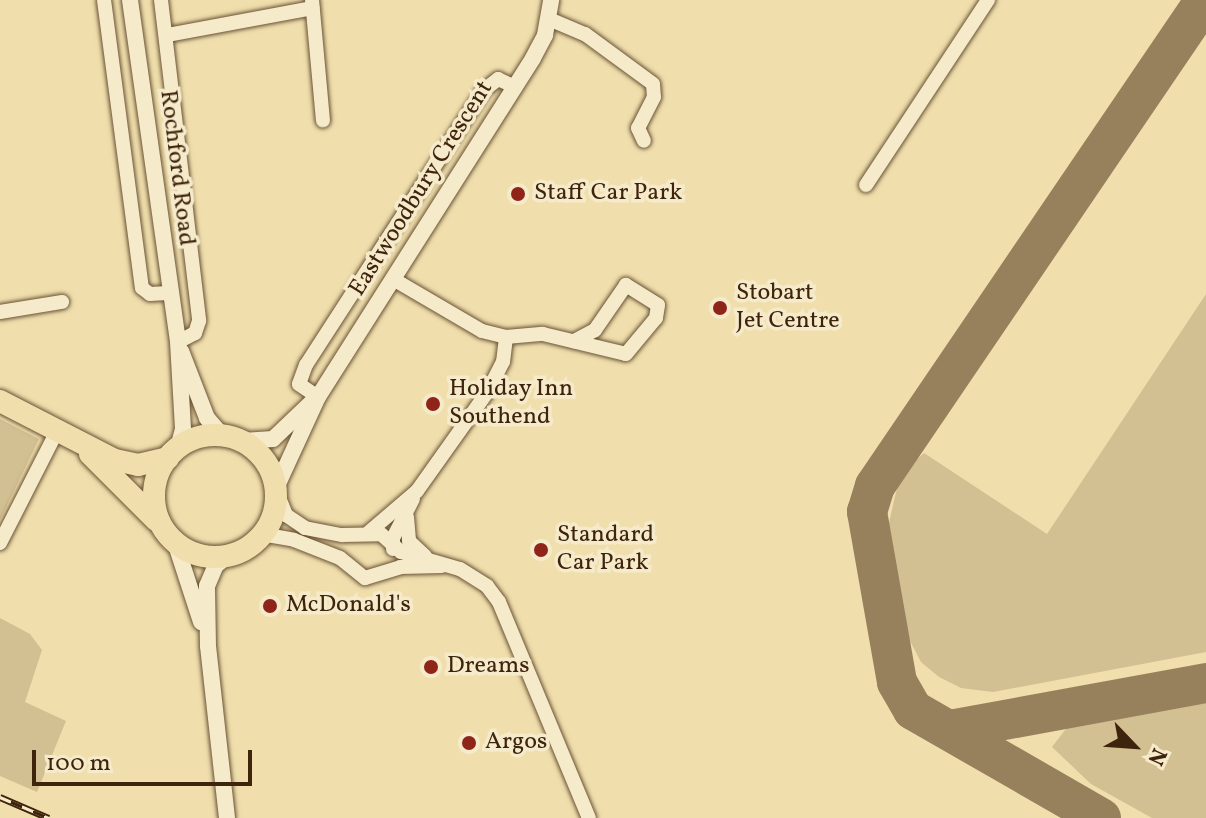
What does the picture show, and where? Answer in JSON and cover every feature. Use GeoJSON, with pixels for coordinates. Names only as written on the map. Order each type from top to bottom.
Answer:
{"type":"FeatureCollection","features":[{"type":"Feature","properties":{"kind":"main road"},"geometry":{"type":"LineString","coordinates":[[0,401],[86,450],[138,465],[173,453],[197,437],[220,433],[243,441],[264,458],[277,491],[270,524],[257,539],[232,553],[205,556],[176,545],[160,524],[86,450]]}},
{"type":"Feature","properties":{"kind":"main road"},"geometry":{"type":"LineString","coordinates":[[160,524],[152,501],[173,453]]}},
{"type":"Feature","properties":{"kind":"street"},"geometry":{"type":"LineString","coordinates":[[104,0],[142,288],[150,294],[168,293]]}},
{"type":"Feature","properties":{"kind":"street","name":"Rochford Road"},"geometry":{"type":"LineString","coordinates":[[130,0],[168,293],[178,342],[183,429],[173,453]]}},
{"type":"Feature","properties":{"kind":"street"},"geometry":{"type":"LineString","coordinates":[[161,0],[199,321],[195,333],[178,342]]}},
{"type":"Feature","properties":{"kind":"street","name":"Eastwoodbury Crescent"},"geometry":{"type":"LineString","coordinates":[[243,441],[273,439],[318,397],[400,283],[515,87],[549,19],[551,0]]}},
{"type":"Feature","properties":{"kind":"street"},"geometry":{"type":"LineString","coordinates":[[866,185],[988,0]]}},
{"type":"Feature","properties":{"kind":"street"},"geometry":{"type":"LineString","coordinates":[[167,35],[312,4],[323,121]]}},
{"type":"Feature","properties":{"kind":"street"},"geometry":{"type":"LineString","coordinates":[[549,19],[585,34],[642,76]]}},
{"type":"Feature","properties":{"kind":"street"},"geometry":{"type":"LineString","coordinates":[[318,397],[299,384],[306,365],[484,90],[498,79],[515,87]]}},
{"type":"Feature","properties":{"kind":"street"},"geometry":{"type":"LineString","coordinates":[[400,283],[449,315],[500,336],[543,334],[574,341],[632,352],[658,305],[626,285],[595,330],[574,341]]}},
{"type":"Feature","properties":{"kind":"street"},"geometry":{"type":"LineString","coordinates":[[0,312],[62,302]]}},
{"type":"Feature","properties":{"kind":"street"},"geometry":{"type":"LineString","coordinates":[[385,574],[393,563],[392,545],[417,491],[498,375],[500,336]]}},
{"type":"Feature","properties":{"kind":"street","name":"Rochford Road"},"geometry":{"type":"LineString","coordinates":[[178,342],[207,418],[220,433]]}},
{"type":"Feature","properties":{"kind":"street","name":"Eastwoodbury Crescent"},"geometry":{"type":"LineString","coordinates":[[277,491],[318,397]]}},
{"type":"Feature","properties":{"kind":"street"},"geometry":{"type":"LineString","coordinates":[[0,543],[56,433]]}},
{"type":"Feature","properties":{"kind":"street"},"geometry":{"type":"LineString","coordinates":[[277,491],[286,515],[305,528],[381,534],[392,545],[479,580],[499,602],[589,818]]}},
{"type":"Feature","properties":{"kind":"street"},"geometry":{"type":"LineString","coordinates":[[352,568],[349,550],[417,491]]}},
{"type":"Feature","properties":{"kind":"street"},"geometry":{"type":"LineString","coordinates":[[407,516],[409,541],[426,557]]}},
{"type":"Feature","properties":{"kind":"street"},"geometry":{"type":"LineString","coordinates":[[257,539],[284,536],[352,568],[365,578],[400,567],[450,566]]}},
{"type":"Feature","properties":{"kind":"street"},"geometry":{"type":"LineString","coordinates":[[176,545],[208,646]]}},
{"type":"Feature","properties":{"kind":"street"},"geometry":{"type":"LineString","coordinates":[[227,818],[208,646],[209,578],[232,553]]}},
{"type":"Feature","properties":{"kind":"shaded area"},"geometry":{"type":"Polygon","coordinates":[[[1206,294],[1206,652],[993,692],[961,688],[939,677],[921,662],[909,639],[888,527],[900,475],[924,453],[1047,534],[1206,294]]]}},
{"type":"Feature","properties":{"kind":"shaded area"},"geometry":{"type":"Polygon","coordinates":[[[0,419],[39,439],[0,520],[0,419]]]}},
{"type":"Feature","properties":{"kind":"shaded area"},"geometry":{"type":"Polygon","coordinates":[[[0,618],[30,634],[42,650],[25,702],[66,721],[37,792],[0,776],[0,618]]]}},
{"type":"Feature","properties":{"kind":"shaded area"},"geometry":{"type":"Polygon","coordinates":[[[1206,693],[1206,818],[1152,818],[1091,784],[1052,747],[1075,717],[1206,693]]]}},
{"type":"Feature","properties":{"kind":"taxiway"},"geometry":{"type":"LineString","coordinates":[[1101,818],[913,710],[897,682],[867,512],[875,486],[1205,0]]}},
{"type":"Feature","properties":{"kind":"taxiway"},"geometry":{"type":"LineString","coordinates":[[950,730],[1206,683]]}},
{"type":"Feature","properties":{"kind":"railway"},"geometry":{"type":"LineString","coordinates":[[0,797],[49,818]]}},
{"type":"Feature","properties":{"kind":"place","name":"Staff Car Park"},"geometry":{"type":"Point","coordinates":[518,194]}},
{"type":"Feature","properties":{"kind":"place","name":"Stobart Jet Centre"},"geometry":{"type":"Point","coordinates":[720,308]}},
{"type":"Feature","properties":{"kind":"place","name":"Holiday Inn Southend"},"geometry":{"type":"Point","coordinates":[433,404]}},
{"type":"Feature","properties":{"kind":"place","name":"Standard Car Park"},"geometry":{"type":"Point","coordinates":[541,550]}},
{"type":"Feature","properties":{"kind":"place","name":"McDonald's"},"geometry":{"type":"Point","coordinates":[270,606]}},
{"type":"Feature","properties":{"kind":"place","name":"Dreams"},"geometry":{"type":"Point","coordinates":[431,667]}},
{"type":"Feature","properties":{"kind":"place","name":"Argos"},"geometry":{"type":"Point","coordinates":[469,743]}}]}
